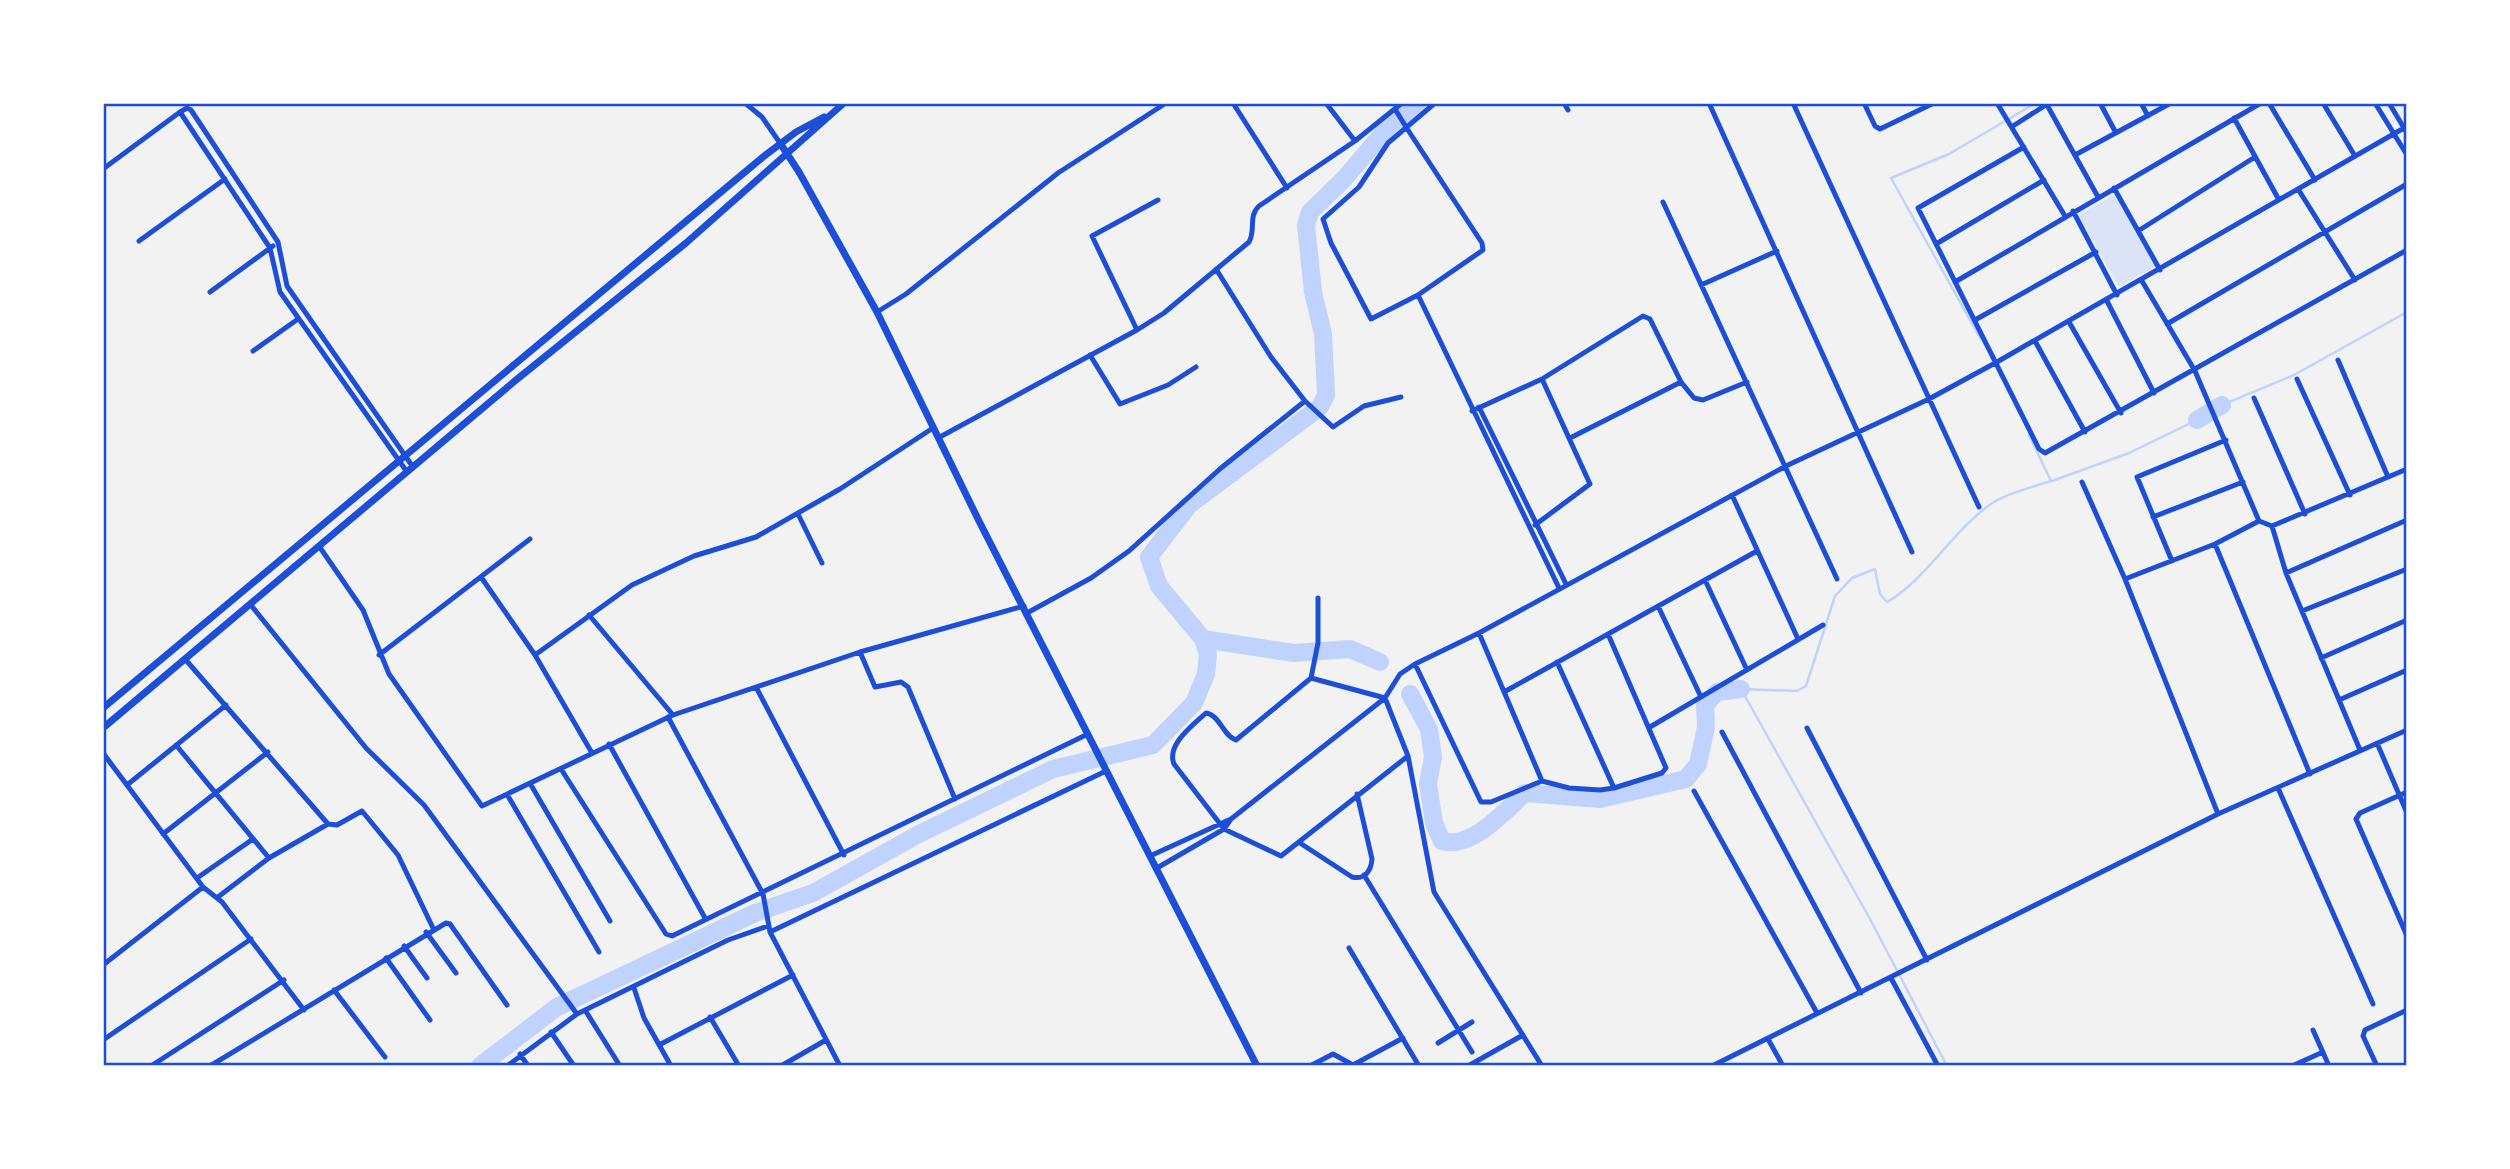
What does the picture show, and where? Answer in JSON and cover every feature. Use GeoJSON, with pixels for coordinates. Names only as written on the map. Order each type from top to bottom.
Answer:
{"type":"FeatureCollection","features":[{"type":"Feature","properties":{"kind":"main road"},"geometry":{"type":"LineString","coordinates":[[103,728],[788,154],[844,103]]}},
{"type":"Feature","properties":{"kind":"main road"},"geometry":{"type":"LineString","coordinates":[[103,708],[780,143],[834,111]]}},
{"type":"Feature","properties":{"kind":"main road"},"geometry":{"type":"LineString","coordinates":[[780,143],[877,312],[938,439],[1257,1066]]}},
{"type":"Feature","properties":{"kind":"main road"},"geometry":{"type":"LineString","coordinates":[[508,370],[516,380]]}},
{"type":"Feature","properties":{"kind":"main road"},"geometry":{"type":"LineString","coordinates":[[260,577],[269,589]]}},
{"type":"Feature","properties":{"kind":"street"},"geometry":{"type":"LineString","coordinates":[[745,103],[762,117],[780,143]]}},
{"type":"Feature","properties":{"kind":"street"},"geometry":{"type":"LineString","coordinates":[[877,312],[927,278],[1058,173],[1166,103]]}},
{"type":"Feature","properties":{"kind":"street"},"geometry":{"type":"LineString","coordinates":[[1233,103],[1287,188]]}},
{"type":"Feature","properties":{"kind":"street"},"geometry":{"type":"LineString","coordinates":[[1326,103],[1355,141]]}},
{"type":"Feature","properties":{"kind":"street"},"geometry":{"type":"LineString","coordinates":[[938,439],[1164,313],[1251,239],[1254,210],[1355,141],[1396,111],[1402,103]]}},
{"type":"Feature","properties":{"kind":"street"},"geometry":{"type":"LineString","coordinates":[[1396,111],[1405,125],[1483,246],[1481,252],[1418,295],[1371,319],[1322,221],[1359,187],[1388,143],[1405,125],[1435,103]]}},
{"type":"Feature","properties":{"kind":"street"},"geometry":{"type":"LineString","coordinates":[[1564,103],[1568,110]]}},
{"type":"Feature","properties":{"kind":"street"},"geometry":{"type":"LineString","coordinates":[[1709,103],[1860,431],[1912,552]]}},
{"type":"Feature","properties":{"kind":"street"},"geometry":{"type":"LineString","coordinates":[[1793,103],[1979,508]]}},
{"type":"Feature","properties":{"kind":"street"},"geometry":{"type":"LineString","coordinates":[[1864,103],[1875,126],[1880,129],[1934,103]]}},
{"type":"Feature","properties":{"kind":"street"},"geometry":{"type":"LineString","coordinates":[[1997,103],[2065,216]]}},
{"type":"Feature","properties":{"kind":"street"},"geometry":{"type":"LineString","coordinates":[[2100,103],[2116,133]]}},
{"type":"Feature","properties":{"kind":"street"},"geometry":{"type":"LineString","coordinates":[[2141,103],[2148,116]]}},
{"type":"Feature","properties":{"kind":"street"},"geometry":{"type":"LineString","coordinates":[[2076,155],[2171,103]]}},
{"type":"Feature","properties":{"kind":"street"},"geometry":{"type":"LineString","coordinates":[[1955,282],[2261,103]]}},
{"type":"Feature","properties":{"kind":"street"},"geometry":{"type":"LineString","coordinates":[[2269,103],[2315,180]]}},
{"type":"Feature","properties":{"kind":"street"},"geometry":{"type":"LineString","coordinates":[[2323,103],[2356,156]]}},
{"type":"Feature","properties":{"kind":"street"},"geometry":{"type":"LineString","coordinates":[[2375,103],[2407,155]]}},
{"type":"Feature","properties":{"kind":"street"},"geometry":{"type":"LineString","coordinates":[[1157,868],[1224,829],[1231,819],[1385,698],[1400,674],[1415,664],[1479,633],[1786,466],[1929,399],[1994,364],[2405,130],[2389,103]]}},
{"type":"Feature","properties":{"kind":"street"},"geometry":{"type":"LineString","coordinates":[[2013,126],[2048,104],[2098,197]]}},
{"type":"Feature","properties":{"kind":"street"},"geometry":{"type":"LineString","coordinates":[[103,169],[180,112],[187,108],[191,110],[278,242],[287,286],[402,459]]}},
{"type":"Feature","properties":{"kind":"street"},"geometry":{"type":"LineString","coordinates":[[180,112],[270,248],[278,286],[298,319],[410,470]]}},
{"type":"Feature","properties":{"kind":"street"},"geometry":{"type":"LineString","coordinates":[[2234,118],[2279,200]]}},
{"type":"Feature","properties":{"kind":"street"},"geometry":{"type":"LineString","coordinates":[[2024,147],[1918,208],[1975,320],[1994,364],[2042,452],[2049,452],[2121,413],[2407,250]]}},
{"type":"Feature","properties":{"kind":"street"},"geometry":{"type":"LineString","coordinates":[[2138,231],[2255,158]]}},
{"type":"Feature","properties":{"kind":"street"},"geometry":{"type":"LineString","coordinates":[[139,241],[225,179]]}},
{"type":"Feature","properties":{"kind":"street"},"geometry":{"type":"LineString","coordinates":[[1936,244],[2044,180]]}},
{"type":"Feature","properties":{"kind":"street"},"geometry":{"type":"LineString","coordinates":[[2167,324],[2407,184]]}},
{"type":"Feature","properties":{"kind":"street"},"geometry":{"type":"LineString","coordinates":[[2114,188],[2160,270]]}},
{"type":"Feature","properties":{"kind":"street"},"geometry":{"type":"LineString","coordinates":[[2298,189],[2355,280]]}},
{"type":"Feature","properties":{"kind":"street"},"geometry":{"type":"LineString","coordinates":[[1137,330],[1092,236],[1158,200]]}},
{"type":"Feature","properties":{"kind":"street"},"geometry":{"type":"LineString","coordinates":[[1663,202],[1837,579]]}},
{"type":"Feature","properties":{"kind":"street"},"geometry":{"type":"LineString","coordinates":[[2073,211],[2117,295]]}},
{"type":"Feature","properties":{"kind":"street"},"geometry":{"type":"LineString","coordinates":[[210,292],[278,242]]}},
{"type":"Feature","properties":{"kind":"street"},"geometry":{"type":"LineString","coordinates":[[1701,285],[1777,251]]}},
{"type":"Feature","properties":{"kind":"street"},"geometry":{"type":"LineString","coordinates":[[1975,320],[2096,252]]}},
{"type":"Feature","properties":{"kind":"street"},"geometry":{"type":"LineString","coordinates":[[1216,269],[1271,357],[1306,403],[1333,427],[1364,406],[1401,397]]}},
{"type":"Feature","properties":{"kind":"street"},"geometry":{"type":"LineString","coordinates":[[2142,281],[2210,401],[2259,521],[2272,526],[2407,469]]}},
{"type":"Feature","properties":{"kind":"street"},"geometry":{"type":"LineString","coordinates":[[1418,295],[1559,588]]}},
{"type":"Feature","properties":{"kind":"street"},"geometry":{"type":"LineString","coordinates":[[2107,300],[2154,393]]}},
{"type":"Feature","properties":{"kind":"street"},"geometry":{"type":"LineString","coordinates":[[1472,411],[1542,379],[1643,316],[1650,319],[1690,396],[1699,400],[1747,382]]}},
{"type":"Feature","properties":{"kind":"street"},"geometry":{"type":"LineString","coordinates":[[253,351],[298,319]]}},
{"type":"Feature","properties":{"kind":"street"},"geometry":{"type":"LineString","coordinates":[[2069,322],[2121,413]]}},
{"type":"Feature","properties":{"kind":"street"},"geometry":{"type":"LineString","coordinates":[[2035,341],[2085,432]]}},
{"type":"Feature","properties":{"kind":"street"},"geometry":{"type":"LineString","coordinates":[[1090,355],[1120,404],[1168,386],[1196,367]]}},
{"type":"Feature","properties":{"kind":"street"},"geometry":{"type":"LineString","coordinates":[[2338,360],[2388,477]]}},
{"type":"Feature","properties":{"kind":"street"},"geometry":{"type":"LineString","coordinates":[[1529,528],[1589,487],[1590,481],[1542,379]]}},
{"type":"Feature","properties":{"kind":"street"},"geometry":{"type":"LineString","coordinates":[[2297,379],[2350,495]]}},
{"type":"Feature","properties":{"kind":"street"},"geometry":{"type":"LineString","coordinates":[[1570,438],[1681,382]]}},
{"type":"Feature","properties":{"kind":"street"},"geometry":{"type":"LineString","coordinates":[[2254,398],[2305,514]]}},
{"type":"Feature","properties":{"kind":"street"},"geometry":{"type":"LineString","coordinates":[[319,546],[363,610],[379,655],[479,804],[484,806],[671,716],[860,652],[1025,609],[1091,578],[1129,551],[1221,468],[1306,403]]}},
{"type":"Feature","properties":{"kind":"street"},"geometry":{"type":"LineString","coordinates":[[1479,408],[1566,584]]}},
{"type":"Feature","properties":{"kind":"street"},"geometry":{"type":"LineString","coordinates":[[535,654],[648,576],[694,556],[749,539],[798,514],[933,428]]}},
{"type":"Feature","properties":{"kind":"street"},"geometry":{"type":"LineString","coordinates":[[2172,561],[2137,480],[2139,475],[2226,440]]}},
{"type":"Feature","properties":{"kind":"street"},"geometry":{"type":"LineString","coordinates":[[2082,482],[2125,579],[2218,814]]}},
{"type":"Feature","properties":{"kind":"street"},"geometry":{"type":"LineString","coordinates":[[2153,517],[2243,482]]}},
{"type":"Feature","properties":{"kind":"street"},"geometry":{"type":"LineString","coordinates":[[1732,495],[1798,639]]}},
{"type":"Feature","properties":{"kind":"street"},"geometry":{"type":"LineString","coordinates":[[798,514],[822,563]]}},
{"type":"Feature","properties":{"kind":"street"},"geometry":{"type":"LineString","coordinates":[[2286,573],[2407,520]]}},
{"type":"Feature","properties":{"kind":"street"},"geometry":{"type":"LineString","coordinates":[[2125,579],[2215,544],[2259,521]]}},
{"type":"Feature","properties":{"kind":"street"},"geometry":{"type":"LineString","coordinates":[[2272,526],[2286,573],[2360,750]]}},
{"type":"Feature","properties":{"kind":"street"},"geometry":{"type":"LineString","coordinates":[[379,655],[530,539]]}},
{"type":"Feature","properties":{"kind":"street"},"geometry":{"type":"LineString","coordinates":[[2215,544],[2310,774]]}},
{"type":"Feature","properties":{"kind":"street"},"geometry":{"type":"LineString","coordinates":[[1504,692],[1757,551]]}},
{"type":"Feature","properties":{"kind":"street"},"geometry":{"type":"LineString","coordinates":[[2302,611],[2407,569]]}},
{"type":"Feature","properties":{"kind":"street"},"geometry":{"type":"LineString","coordinates":[[481,578],[535,654],[592,753]]}},
{"type":"Feature","properties":{"kind":"street"},"geometry":{"type":"LineString","coordinates":[[1705,580],[1747,670]]}},
{"type":"Feature","properties":{"kind":"street"},"geometry":{"type":"LineString","coordinates":[[1318,598],[1318,643],[1311,678],[1239,738],[1231,738],[1208,712],[1172,751],[1174,764],[1224,829],[1278,855],[1287,854],[1357,794],[1408,756]]}},
{"type":"Feature","properties":{"kind":"street"},"geometry":{"type":"LineString","coordinates":[[250,604],[366,748],[424,805],[577,1013]]}},
{"type":"Feature","properties":{"kind":"street"},"geometry":{"type":"LineString","coordinates":[[1658,606],[1701,697]]}},
{"type":"Feature","properties":{"kind":"street"},"geometry":{"type":"LineString","coordinates":[[589,615],[671,716],[763,894],[769,929],[840,1066]]}},
{"type":"Feature","properties":{"kind":"street"},"geometry":{"type":"LineString","coordinates":[[2321,658],[2407,620]]}},
{"type":"Feature","properties":{"kind":"street"},"geometry":{"type":"LineString","coordinates":[[1650,727],[1824,625]]}},
{"type":"Feature","properties":{"kind":"street"},"geometry":{"type":"LineString","coordinates":[[1479,633],[1542,781]]}},
{"type":"Feature","properties":{"kind":"street"},"geometry":{"type":"LineString","coordinates":[[1415,664],[1481,802],[1491,802],[1542,781],[1579,789],[1614,788],[1665,770],[1650,727],[1608,634]]}},
{"type":"Feature","properties":{"kind":"street"},"geometry":{"type":"LineString","coordinates":[[860,652],[875,687],[901,682],[908,687],[955,799]]}},
{"type":"Feature","properties":{"kind":"street"},"geometry":{"type":"LineString","coordinates":[[186,659],[328,824]]}},
{"type":"Feature","properties":{"kind":"street"},"geometry":{"type":"LineString","coordinates":[[1557,662],[1614,788]]}},
{"type":"Feature","properties":{"kind":"street"},"geometry":{"type":"LineString","coordinates":[[2339,700],[2407,670]]}},
{"type":"Feature","properties":{"kind":"street"},"geometry":{"type":"LineString","coordinates":[[1311,678],[1385,698]]}},
{"type":"Feature","properties":{"kind":"street"},"geometry":{"type":"LineString","coordinates":[[756,687],[844,855]]}},
{"type":"Feature","properties":{"kind":"street"},"geometry":{"type":"LineString","coordinates":[[1385,698],[1408,756],[1430,878],[1440,904],[1542,1066]]}},
{"type":"Feature","properties":{"kind":"street"},"geometry":{"type":"LineString","coordinates":[[127,785],[226,705]]}},
{"type":"Feature","properties":{"kind":"street"},"geometry":{"type":"LineString","coordinates":[[1807,728],[1927,960]]}},
{"type":"Feature","properties":{"kind":"street"},"geometry":{"type":"LineString","coordinates":[[1712,1066],[2218,814],[2407,730]]}},
{"type":"Feature","properties":{"kind":"street"},"geometry":{"type":"LineString","coordinates":[[1722,732],[1861,993]]}},
{"type":"Feature","properties":{"kind":"street"},"geometry":{"type":"LineString","coordinates":[[561,769],[666,934],[672,936],[1089,735]]}},
{"type":"Feature","properties":{"kind":"street"},"geometry":{"type":"LineString","coordinates":[[2376,743],[2407,813]]}},
{"type":"Feature","properties":{"kind":"street"},"geometry":{"type":"LineString","coordinates":[[609,744],[705,918]]}},
{"type":"Feature","properties":{"kind":"street"},"geometry":{"type":"LineString","coordinates":[[176,745],[269,858]]}},
{"type":"Feature","properties":{"kind":"street"},"geometry":{"type":"LineString","coordinates":[[163,834],[268,752]]}},
{"type":"Feature","properties":{"kind":"street"},"geometry":{"type":"LineString","coordinates":[[103,753],[203,887],[218,897],[284,980],[304,1010]]}},
{"type":"Feature","properties":{"kind":"street"},"geometry":{"type":"LineString","coordinates":[[508,1066],[520,1054],[577,1013],[634,988],[729,940],[769,929],[1104,767]]}},
{"type":"Feature","properties":{"kind":"street"},"geometry":{"type":"LineString","coordinates":[[531,785],[610,921]]}},
{"type":"Feature","properties":{"kind":"street"},"geometry":{"type":"LineString","coordinates":[[2278,788],[2373,1004]]}},
{"type":"Feature","properties":{"kind":"street"},"geometry":{"type":"LineString","coordinates":[[1694,791],[1816,1013]]}},
{"type":"Feature","properties":{"kind":"street"},"geometry":{"type":"LineString","coordinates":[[2407,792],[2360,813],[2356,819],[2407,936]]}},
{"type":"Feature","properties":{"kind":"street"},"geometry":{"type":"LineString","coordinates":[[1300,844],[1352,877],[1364,875],[1370,869],[1372,859],[1357,794]]}},
{"type":"Feature","properties":{"kind":"street"},"geometry":{"type":"LineString","coordinates":[[508,796],[599,951]]}},
{"type":"Feature","properties":{"kind":"street"},"geometry":{"type":"LineString","coordinates":[[218,897],[269,858],[328,824],[337,825],[357,812],[364,813],[398,855],[433,928]]}},
{"type":"Feature","properties":{"kind":"street"},"geometry":{"type":"LineString","coordinates":[[1150,856],[1231,819]]}},
{"type":"Feature","properties":{"kind":"street"},"geometry":{"type":"LineString","coordinates":[[197,878],[253,839]]}},
{"type":"Feature","properties":{"kind":"street"},"geometry":{"type":"LineString","coordinates":[[1364,875],[1472,1052]]}},
{"type":"Feature","properties":{"kind":"street"},"geometry":{"type":"LineString","coordinates":[[103,965],[203,887]]}},
{"type":"Feature","properties":{"kind":"street"},"geometry":{"type":"LineString","coordinates":[[209,1066],[304,1010],[426,932],[450,924],[507,1005]]}},
{"type":"Feature","properties":{"kind":"street"},"geometry":{"type":"LineString","coordinates":[[426,932],[456,973]]}},
{"type":"Feature","properties":{"kind":"street"},"geometry":{"type":"LineString","coordinates":[[103,1040],[251,939]]}},
{"type":"Feature","properties":{"kind":"street"},"geometry":{"type":"LineString","coordinates":[[404,946],[427,978]]}},
{"type":"Feature","properties":{"kind":"street"},"geometry":{"type":"LineString","coordinates":[[1349,948],[1419,1066]]}},
{"type":"Feature","properties":{"kind":"street"},"geometry":{"type":"LineString","coordinates":[[386,958],[430,1020]]}},
{"type":"Feature","properties":{"kind":"street"},"geometry":{"type":"LineString","coordinates":[[659,1045],[793,975]]}},
{"type":"Feature","properties":{"kind":"street"},"geometry":{"type":"LineString","coordinates":[[1893,977],[1938,1066]]}},
{"type":"Feature","properties":{"kind":"street"},"geometry":{"type":"LineString","coordinates":[[151,1066],[284,980]]}},
{"type":"Feature","properties":{"kind":"street"},"geometry":{"type":"LineString","coordinates":[[634,988],[641,1013],[671,1066]]}},
{"type":"Feature","properties":{"kind":"street"},"geometry":{"type":"LineString","coordinates":[[334,990],[385,1057]]}},
{"type":"Feature","properties":{"kind":"street"},"geometry":{"type":"LineString","coordinates":[[585,1010],[620,1066]]}},
{"type":"Feature","properties":{"kind":"street"},"geometry":{"type":"LineString","coordinates":[[2377,1066],[2363,1035],[2365,1030],[2407,1010]]}},
{"type":"Feature","properties":{"kind":"street"},"geometry":{"type":"LineString","coordinates":[[710,1017],[739,1066]]}},
{"type":"Feature","properties":{"kind":"street"},"geometry":{"type":"LineString","coordinates":[[1438,1043],[1472,1022]]}},
{"type":"Feature","properties":{"kind":"street"},"geometry":{"type":"LineString","coordinates":[[2313,1030],[2329,1066]]}},
{"type":"Feature","properties":{"kind":"street"},"geometry":{"type":"LineString","coordinates":[[551,1032],[574,1066]]}},
{"type":"Feature","properties":{"kind":"street"},"geometry":{"type":"LineString","coordinates":[[1468,1066],[1522,1035]]}},
{"type":"Feature","properties":{"kind":"street"},"geometry":{"type":"LineString","coordinates":[[1310,1066],[1333,1055],[1353,1065],[1403,1038]]}},
{"type":"Feature","properties":{"kind":"street"},"geometry":{"type":"LineString","coordinates":[[1768,1039],[1783,1066]]}},
{"type":"Feature","properties":{"kind":"street"},"geometry":{"type":"LineString","coordinates":[[781,1066],[826,1040]]}},
{"type":"Feature","properties":{"kind":"street"},"geometry":{"type":"LineString","coordinates":[[2292,1066],[2323,1052]]}},
{"type":"Feature","properties":{"kind":"street"},"geometry":{"type":"LineString","coordinates":[[520,1054],[528,1066]]}},
{"type":"Feature","properties":{"kind":"shaded area"},"geometry":{"type":"Polygon","coordinates":[[[2115,194],[2156,266],[2119,287],[2078,215],[2115,194]]]}},
{"type":"Feature","properties":{"kind":"waterway"},"geometry":{"type":"LineString","coordinates":[[480,1066],[557,1007],[755,913],[813,893],[917,835],[1053,769],[1153,745],[1194,703],[1206,674],[1208,654],[1203,639],[1159,586],[1149,557],[1189,505],[1320,407],[1326,395],[1323,334],[1313,292],[1306,225],[1310,212],[1344,179],[1389,126],[1417,103]]}},
{"type":"Feature","properties":{"kind":"waterway"},"geometry":{"type":"LineString","coordinates":[[1980,338],[1891,178],[1949,154],[2036,103]]}},
{"type":"Feature","properties":{"kind":"waterway"},"geometry":{"type":"LineString","coordinates":[[2222,405],[2294,375],[2407,312]]}},
{"type":"Feature","properties":{"kind":"waterway"},"geometry":{"type":"LineString","coordinates":[[2197,420],[2222,405]]}},
{"type":"Feature","properties":{"kind":"waterway"},"geometry":{"type":"LineString","coordinates":[[2052,481],[2129,453],[2197,420]]}},
{"type":"Feature","properties":{"kind":"waterway"},"geometry":{"type":"LineString","coordinates":[[1741,689],[1797,691],[1806,686],[1835,596],[1852,578],[1875,569],[1880,594],[1887,602],[1915,580],[1980,512],[1994,502],[2051,481],[2029,435]]}},
{"type":"Feature","properties":{"kind":"waterway"},"geometry":{"type":"LineString","coordinates":[[1203,639],[1294,653],[1350,649],[1380,662]]}},
{"type":"Feature","properties":{"kind":"waterway"},"geometry":{"type":"LineString","coordinates":[[1741,689],[1870,919],[1947,1066]]}},
{"type":"Feature","properties":{"kind":"waterway"},"geometry":{"type":"LineString","coordinates":[[1410,694],[1429,729],[1433,757],[1428,784],[1434,823],[1442,841],[1453,842],[1476,835],[1525,793],[1600,799],[1686,779],[1698,764],[1706,727],[1705,705],[1717,692],[1741,689]]}}]}
